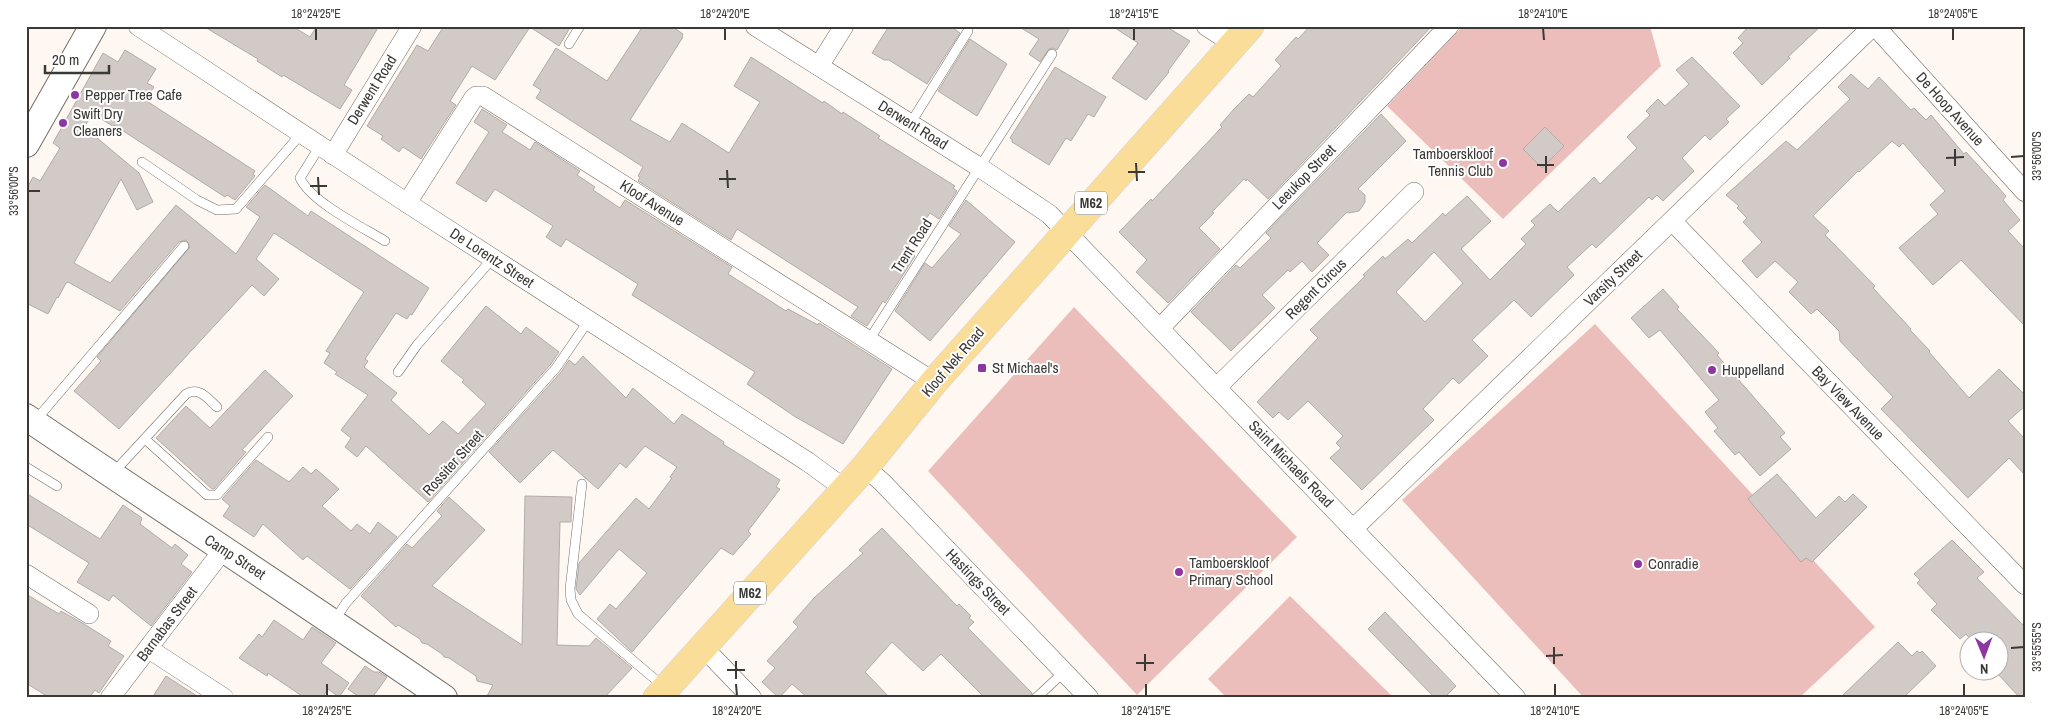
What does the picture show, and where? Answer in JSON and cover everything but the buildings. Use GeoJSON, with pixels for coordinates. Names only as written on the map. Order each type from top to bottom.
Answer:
{"type":"FeatureCollection","features":[{"type":"Feature","properties":{"kind":"main road","name":"Kloof Nek Road"},"geometry":{"type":"LineString","coordinates":[[661,693],[865,467],[934,382],[1066,231],[1242,35]]}},
{"type":"Feature","properties":{"kind":"street"},"geometry":{"type":"LineString","coordinates":[[26,144],[93,26]]}},
{"type":"Feature","properties":{"kind":"street","name":"De Lorentz Street"},"geometry":{"type":"LineString","coordinates":[[138,26],[407,203],[808,462],[845,489]]}},
{"type":"Feature","properties":{"kind":"street","name":"Derwent Road"},"geometry":{"type":"LineString","coordinates":[[326,150],[412,26]]}},
{"type":"Feature","properties":{"kind":"street","name":"Derwent Road"},"geometry":{"type":"LineString","coordinates":[[756,26],[979,167],[1049,214],[1066,231]]}},
{"type":"Feature","properties":{"kind":"street"},"geometry":{"type":"LineString","coordinates":[[819,66],[844,26]]}},
{"type":"Feature","properties":{"kind":"street"},"geometry":{"type":"LineString","coordinates":[[1206,26],[1242,35]]}},
{"type":"Feature","properties":{"kind":"street","name":"Leeukop Street"},"geometry":{"type":"LineString","coordinates":[[1160,328],[1449,26]]}},
{"type":"Feature","properties":{"kind":"street","name":"De Hoop Avenue"},"geometry":{"type":"LineString","coordinates":[[1874,26],[2025,192]]}},
{"type":"Feature","properties":{"kind":"street","name":"Varsity Street"},"geometry":{"type":"LineString","coordinates":[[1353,529],[1874,26]]}},
{"type":"Feature","properties":{"kind":"street","name":"Kloof Avenue"},"geometry":{"type":"LineString","coordinates":[[407,203],[473,99],[476,96],[483,96],[934,382]]}},
{"type":"Feature","properties":{"kind":"street","name":"Regent Circus"},"geometry":{"type":"LineString","coordinates":[[1217,387],[1414,192]]}},
{"type":"Feature","properties":{"kind":"street","name":"Bay View Avenue"},"geometry":{"type":"LineString","coordinates":[[1672,221],[2025,585]]}},
{"type":"Feature","properties":{"kind":"street","name":"Saint Michaels Road"},"geometry":{"type":"LineString","coordinates":[[1066,231],[1516,698]]}},
{"type":"Feature","properties":{"kind":"street","name":"Camp Street"},"geometry":{"type":"LineString","coordinates":[[30,419],[444,698]]}},
{"type":"Feature","properties":{"kind":"street","name":"Hastings Street"},"geometry":{"type":"LineString","coordinates":[[865,467],[883,482],[1089,698]]}},
{"type":"Feature","properties":{"kind":"street","name":"Barnabas Street"},"geometry":{"type":"LineString","coordinates":[[110,698],[223,550]]}},
{"type":"Feature","properties":{"kind":"street"},"geometry":{"type":"LineString","coordinates":[[26,574],[89,614]]}},
{"type":"Feature","properties":{"kind":"street"},"geometry":{"type":"LineString","coordinates":[[702,646],[752,698]]}},
{"type":"Feature","properties":{"kind":"street"},"geometry":{"type":"LineString","coordinates":[[149,649],[224,698]]}},
{"type":"Feature","properties":{"kind":"lane"},"geometry":{"type":"LineString","coordinates":[[569,44],[580,26]]}},
{"type":"Feature","properties":{"kind":"lane"},"geometry":{"type":"LineString","coordinates":[[910,124],[968,31]]}},
{"type":"Feature","properties":{"kind":"lane","name":"Trent Road"},"geometry":{"type":"LineString","coordinates":[[869,340],[1052,54]]}},
{"type":"Feature","properties":{"kind":"lane"},"geometry":{"type":"LineString","coordinates":[[142,162],[197,200],[217,210],[236,209],[301,134]]}},
{"type":"Feature","properties":{"kind":"lane"},"geometry":{"type":"LineString","coordinates":[[326,150],[300,178],[304,188],[321,201],[385,241]]}},
{"type":"Feature","properties":{"kind":"lane"},"geometry":{"type":"LineString","coordinates":[[30,419],[184,246]]}},
{"type":"Feature","properties":{"kind":"lane"},"geometry":{"type":"LineString","coordinates":[[398,372],[417,345],[493,258]]}},
{"type":"Feature","properties":{"kind":"lane","name":"Rossiter Street"},"geometry":{"type":"LineString","coordinates":[[333,622],[346,603],[556,368],[589,320]]}},
{"type":"Feature","properties":{"kind":"lane"},"geometry":{"type":"LineString","coordinates":[[112,475],[186,394],[192,390],[198,391],[218,407]]}},
{"type":"Feature","properties":{"kind":"lane"},"geometry":{"type":"LineString","coordinates":[[145,439],[207,495],[212,496],[217,495],[268,437]]}},
{"type":"Feature","properties":{"kind":"lane"},"geometry":{"type":"LineString","coordinates":[[26,467],[57,486]]}},
{"type":"Feature","properties":{"kind":"lane"},"geometry":{"type":"LineString","coordinates":[[582,484],[570,590],[571,600],[578,614],[661,693]]}},
{"type":"Feature","properties":{"kind":"lane"},"geometry":{"type":"LineString","coordinates":[[1036,698],[1064,672]]}},
{"type":"Feature","properties":{"kind":"shaded area","name":"Tamboerskloof Tennis Club"},"geometry":{"type":"Polygon","coordinates":[[[1463,26],[1650,26],[1661,66],[1503,219],[1387,106],[1463,26]]]}},
{"type":"Feature","properties":{"kind":"shaded area"},"geometry":{"type":"Polygon","coordinates":[[[1074,307],[1297,537],[1137,695],[928,471],[1074,307]]]}},
{"type":"Feature","properties":{"kind":"shaded area","name":"Conradie"},"geometry":{"type":"Polygon","coordinates":[[[1595,324],[1875,627],[1799,698],[1584,698],[1402,500],[1595,324]]]}},
{"type":"Feature","properties":{"kind":"shaded area"},"geometry":{"type":"Polygon","coordinates":[[[1290,596],[1394,698],[1227,698],[1208,679],[1290,596]]]}},
{"type":"Feature","properties":{"kind":"place","name":"Pepper Tree Cafe"},"geometry":{"type":"Point","coordinates":[75,95]}},
{"type":"Feature","properties":{"kind":"place","name":"Swift Dry Cleaners"},"geometry":{"type":"Point","coordinates":[63,123]}},
{"type":"Feature","properties":{"kind":"place","name":"Tamboerskloof Tennis Club"},"geometry":{"type":"Point","coordinates":[1503,163]}},
{"type":"Feature","properties":{"kind":"place","name":"St Michael's"},"geometry":{"type":"Point","coordinates":[982,368]}},
{"type":"Feature","properties":{"kind":"place","name":"Huppelland"},"geometry":{"type":"Point","coordinates":[1712,370]}},
{"type":"Feature","properties":{"kind":"place","name":"Conradie"},"geometry":{"type":"Point","coordinates":[1638,564]}},
{"type":"Feature","properties":{"kind":"place","name":"Tamboerskloof Primary School"},"geometry":{"type":"Point","coordinates":[1179,572]}}]}
